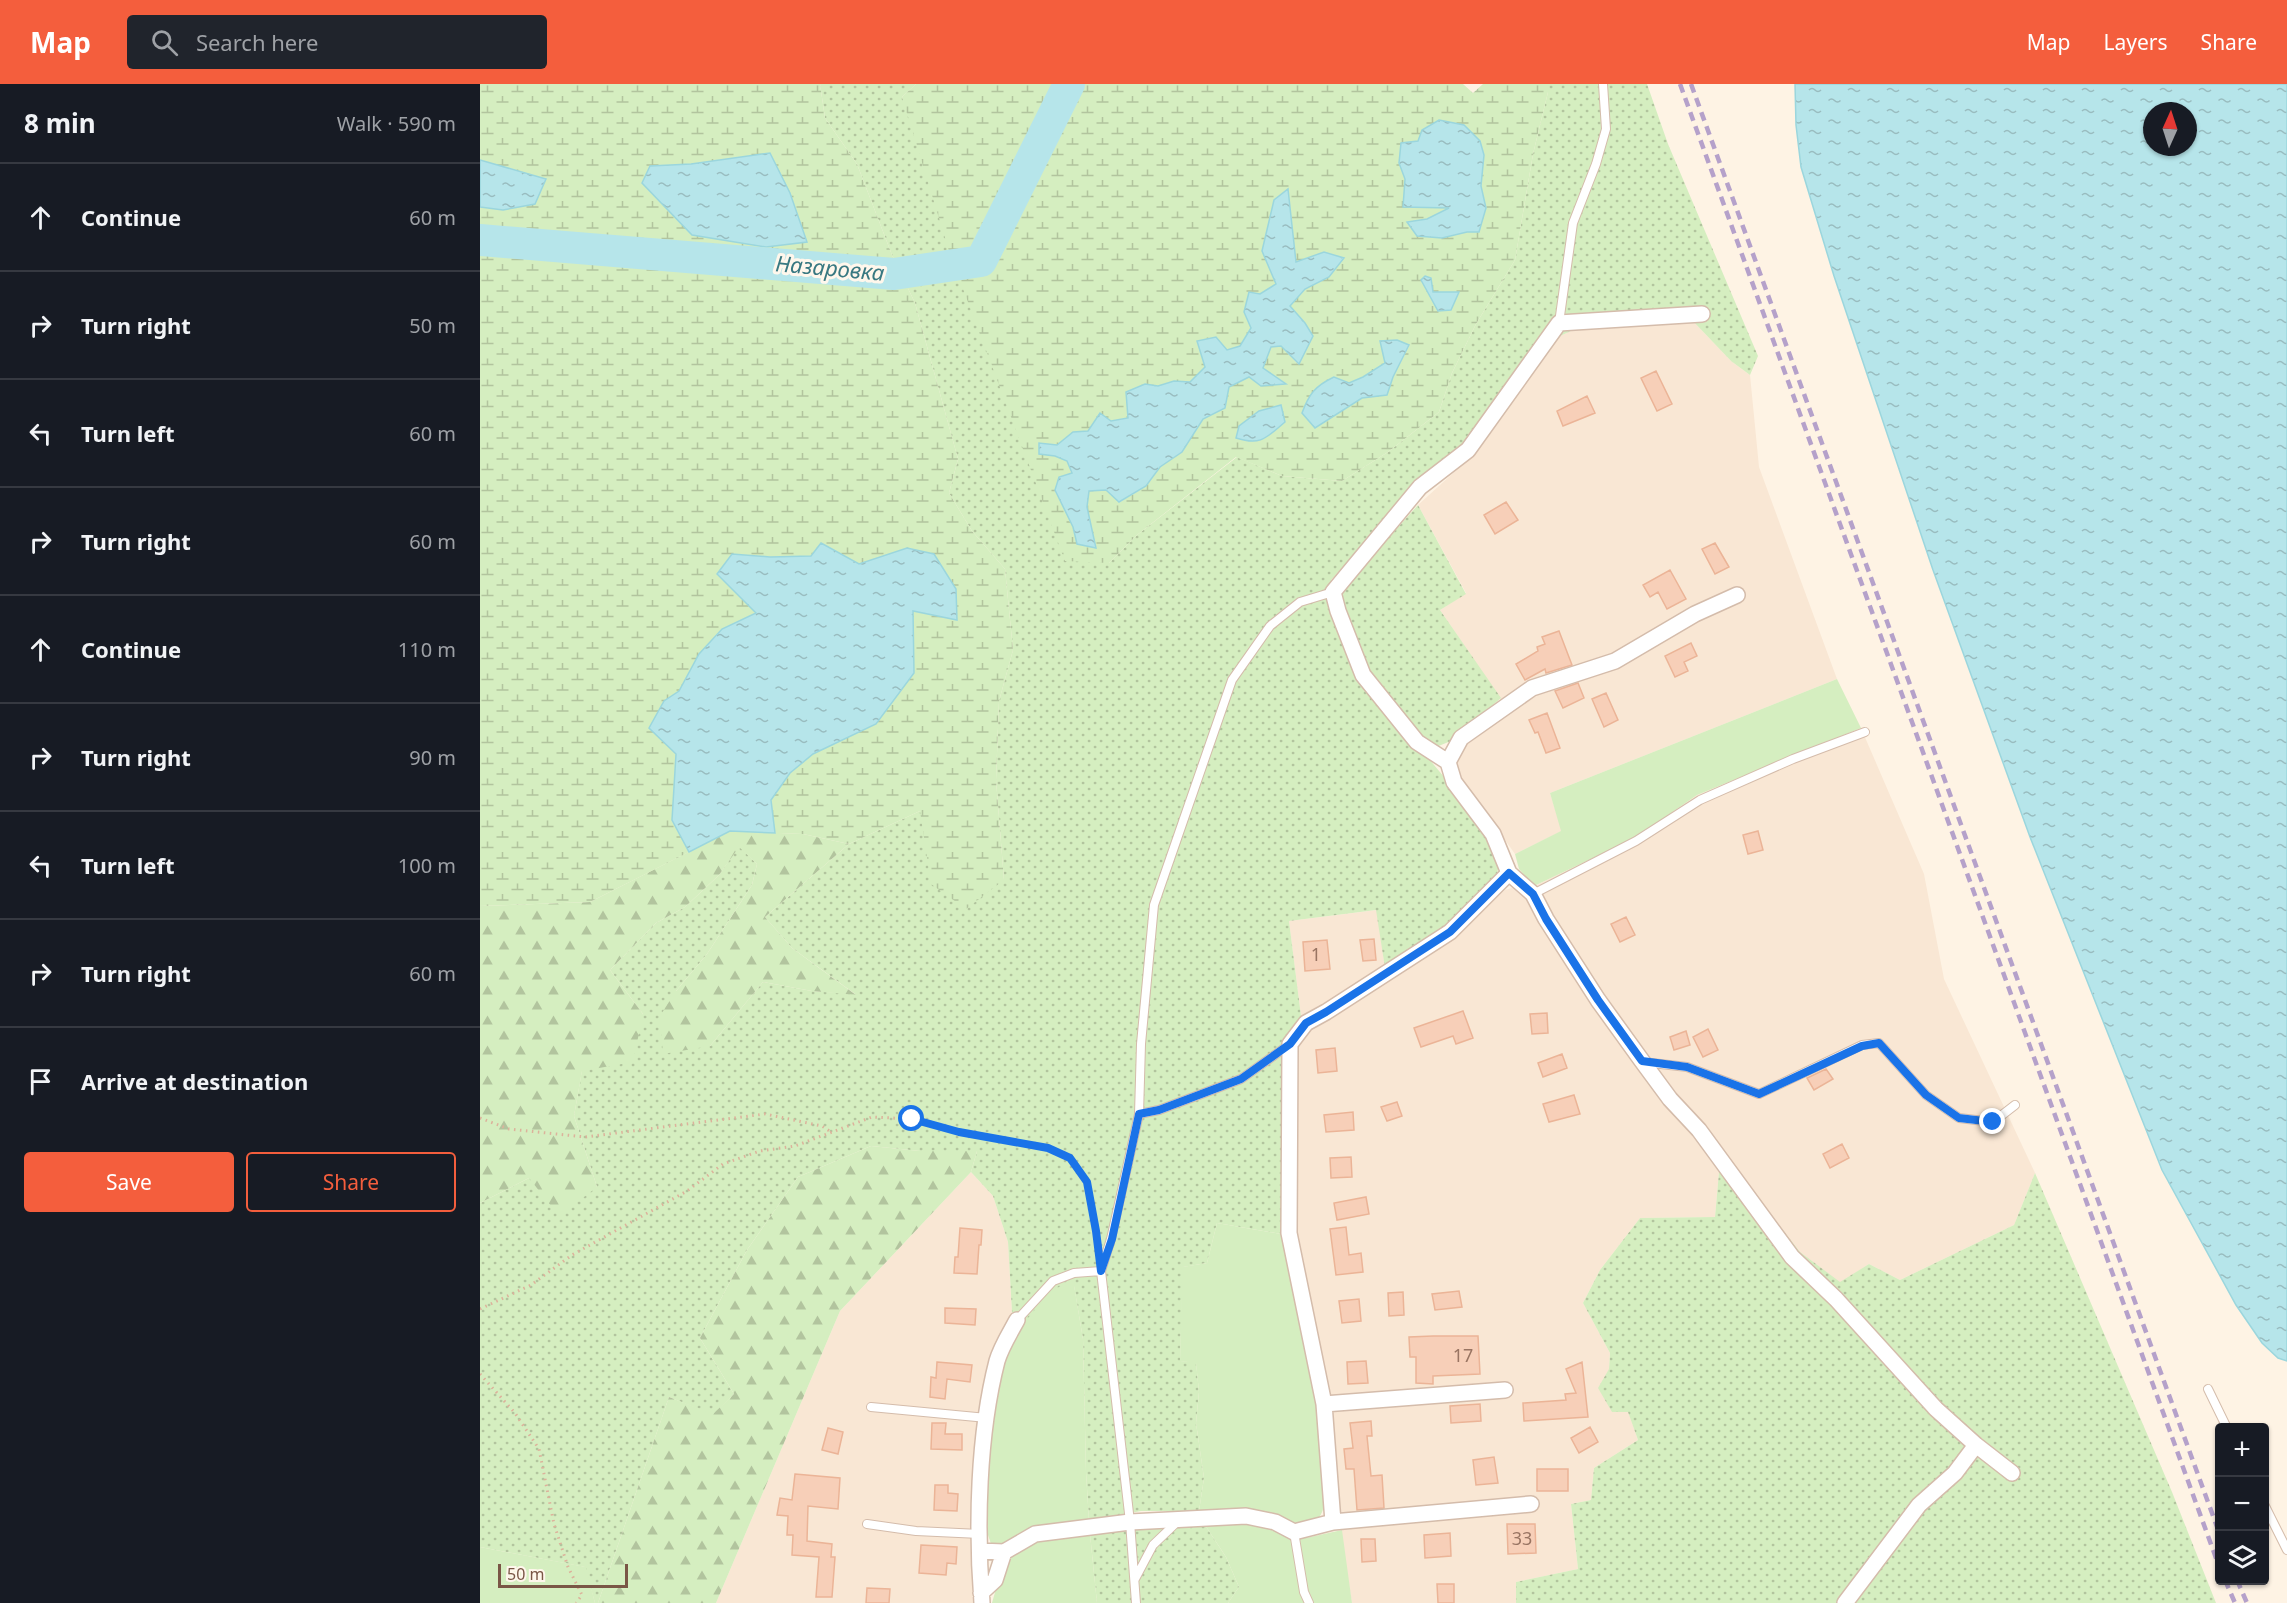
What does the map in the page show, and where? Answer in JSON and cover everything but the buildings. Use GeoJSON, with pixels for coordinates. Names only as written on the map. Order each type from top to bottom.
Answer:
{"type":"FeatureCollection","features":[{"type":"Feature","properties":{"kind":"street"},"geometry":{"type":"LineString","coordinates":[[1702,314],[1559,323],[1468,450],[1420,487],[1333,592],[1338,611],[1363,675],[1417,742],[1448,762],[1454,782],[1493,834],[1509,873],[1533,894],[1546,919],[1598,1000],[1670,1099],[1699,1130],[1792,1257],[1836,1299],[1936,1409],[2012,1473]]}},
{"type":"Feature","properties":{"kind":"street"},"geometry":{"type":"LineString","coordinates":[[1448,762],[1461,738],[1532,688],[1615,661],[1695,614],[1737,595]]}},
{"type":"Feature","properties":{"kind":"street"},"geometry":{"type":"LineString","coordinates":[[1333,1522],[1324,1404],[1289,1233],[1290,1044],[1306,1023],[1450,932],[1509,873]]}},
{"type":"Feature","properties":{"kind":"street"},"geometry":{"type":"LineString","coordinates":[[981,1598],[982,1460],[987,1418],[998,1360],[1017,1320]]}},
{"type":"Feature","properties":{"kind":"street"},"geometry":{"type":"LineString","coordinates":[[1324,1404],[1505,1390]]}},
{"type":"Feature","properties":{"kind":"street"},"geometry":{"type":"LineString","coordinates":[[1845,1603],[1918,1505],[1955,1473],[1976,1445]]}},
{"type":"Feature","properties":{"kind":"street"},"geometry":{"type":"LineString","coordinates":[[980,1551],[1004,1552],[1035,1534],[1130,1522],[1246,1516],[1275,1522],[1294,1532],[1333,1522],[1531,1504]]}},
{"type":"Feature","properties":{"kind":"street"},"geometry":{"type":"LineString","coordinates":[[981,1598],[995,1580],[1004,1552]]}},
{"type":"Feature","properties":{"kind":"lane"},"geometry":{"type":"LineString","coordinates":[[1559,323],[1573,223],[1596,164],[1606,129],[1603,84]]}},
{"type":"Feature","properties":{"kind":"lane"},"geometry":{"type":"LineString","coordinates":[[1136,1603],[1130,1522],[1101,1271],[1112,1239],[1139,1114],[1141,1044],[1154,905],[1232,680],[1270,626],[1300,602],[1333,592]]}},
{"type":"Feature","properties":{"kind":"lane"},"geometry":{"type":"LineString","coordinates":[[1533,894],[1636,841],[1700,800],[1793,759],[1865,732]]}},
{"type":"Feature","properties":{"kind":"lane"},"geometry":{"type":"LineString","coordinates":[[1642,1061],[1687,1067],[1759,1094],[1862,1046],[1879,1043],[1926,1095],[1959,1118],[1993,1122],[2015,1105]]}},
{"type":"Feature","properties":{"kind":"lane"},"geometry":{"type":"LineString","coordinates":[[1139,1114],[1159,1110],[1241,1079],[1290,1044]]}},
{"type":"Feature","properties":{"kind":"lane"},"geometry":{"type":"LineString","coordinates":[[1017,1320],[1053,1281],[1074,1273],[1101,1271]]}},
{"type":"Feature","properties":{"kind":"lane"},"geometry":{"type":"LineString","coordinates":[[2208,1389],[2224,1423]]}},
{"type":"Feature","properties":{"kind":"lane"},"geometry":{"type":"LineString","coordinates":[[871,1407],[987,1418]]}},
{"type":"Feature","properties":{"kind":"lane"},"geometry":{"type":"LineString","coordinates":[[2269,1512],[2287,1550]]}},
{"type":"Feature","properties":{"kind":"lane"},"geometry":{"type":"LineString","coordinates":[[1134,1580],[1153,1545],[1180,1520]]}},
{"type":"Feature","properties":{"kind":"lane"},"geometry":{"type":"LineString","coordinates":[[867,1524],[916,1531],[980,1534]]}},
{"type":"Feature","properties":{"kind":"lane"},"geometry":{"type":"LineString","coordinates":[[1294,1532],[1304,1592],[1309,1603]]}},
{"type":"Feature","properties":{"kind":"path"},"geometry":{"type":"LineString","coordinates":[[480,1118],[509,1129],[585,1137],[765,1114],[822,1126],[832,1132]]}},
{"type":"Feature","properties":{"kind":"path"},"geometry":{"type":"LineString","coordinates":[[480,1309],[531,1285],[572,1255],[687,1191],[723,1164],[760,1151],[795,1146],[873,1117],[912,1119],[959,1132],[1048,1148],[1070,1158],[1087,1182],[1097,1241]]}},
{"type":"Feature","properties":{"kind":"path"},"geometry":{"type":"LineString","coordinates":[[480,1374],[515,1413],[539,1449],[554,1524],[568,1567],[582,1595],[576,1603]]}},
{"type":"Feature","properties":{"kind":"shaded area"},"geometry":{"type":"Polygon","coordinates":[[[1691,319],[1731,361],[1750,375],[1759,467],[1837,679],[1550,793],[1562,831],[1515,854],[1458,774],[1456,761],[1464,747],[1508,710],[1440,610],[1466,593],[1418,505],[1472,456],[1485,441],[1558,337],[1573,330],[1691,319]]]}},
{"type":"Feature","properties":{"kind":"shaded area"},"geometry":{"type":"Polygon","coordinates":[[[1861,728],[1924,874],[1944,979],[2035,1173],[2014,1225],[1900,1280],[1869,1264],[1840,1283],[1800,1252],[1733,1166],[1707,1126],[1673,1091],[1600,992],[1534,886],[1635,838],[1697,795],[1861,728]]]}},
{"type":"Feature","properties":{"kind":"shaded area"},"geometry":{"type":"Polygon","coordinates":[[[1512,888],[1526,899],[1596,1005],[1719,1172],[1715,1217],[1640,1218],[1600,1270],[1583,1303],[1610,1353],[1609,1369],[1638,1440],[1594,1468],[1591,1500],[1571,1504],[1578,1569],[1516,1582],[1516,1603],[1352,1603],[1293,1229],[1296,1047],[1309,1029],[1453,938],[1505,890],[1512,888]]]}},
{"type":"Feature","properties":{"kind":"shaded area"},"geometry":{"type":"Polygon","coordinates":[[[1377,910],[1385,968],[1301,1016],[1289,921],[1377,910]]]}},
{"type":"Feature","properties":{"kind":"shaded area"},"geometry":{"type":"Polygon","coordinates":[[[971,1172],[993,1196],[1008,1242],[1012,1312],[991,1359],[978,1458],[973,1603],[716,1603],[840,1311],[971,1172]]]}},
{"type":"Feature","properties":{"kind":"green space"},"geometry":{"type":"Polygon","coordinates":[[[480,84],[820,84],[825,118],[857,164],[892,255],[915,303],[958,459],[949,493],[972,531],[1005,569],[1013,650],[999,701],[996,780],[1004,880],[966,909],[931,884],[920,811],[849,844],[803,834],[775,833],[771,800],[790,773],[813,754],[876,724],[913,611],[957,620],[907,548],[859,564],[821,543],[811,556],[770,557],[732,554],[717,574],[756,613],[722,629],[699,654],[679,691],[664,701],[676,754],[672,820],[689,852],[590,902],[480,906],[480,207],[503,210],[545,179],[480,160],[480,84]],[[770,153],[691,164],[650,166],[766,247],[806,242],[790,193],[770,153]]]}},
{"type":"Feature","properties":{"kind":"green space"},"geometry":{"type":"Polygon","coordinates":[[[820,84],[916,84],[902,97],[1109,563],[1137,535],[1237,457],[1282,476],[1342,481],[1388,452],[1439,412],[1452,373],[1476,324],[1515,260],[1533,154],[1548,84],[1647,84],[1668,144],[1758,356],[1750,375],[1731,361],[1691,319],[1573,330],[1558,337],[1544,332],[1464,447],[1418,482],[1331,580],[1332,609],[1360,677],[1450,784],[1487,836],[1497,854],[1498,869],[1496,880],[1453,920],[1385,968],[1376,910],[1289,921],[1301,1016],[1284,1040],[1281,1234],[1217,1223],[1207,1263],[1183,1267],[1180,1361],[1196,1362],[1199,1392],[1196,1423],[1204,1478],[1199,1511],[1141,1511],[1089,1521],[1083,1339],[1074,1286],[1022,1325],[1012,1312],[1008,1242],[993,1196],[971,1172],[977,1151],[920,1151],[871,1146],[798,1177],[747,1250],[700,1338],[734,1394],[713,1415],[669,1397],[598,1603],[595,1603],[585,1567],[480,1547],[480,1203],[529,1178],[597,1187],[574,1116],[582,1070],[643,1014],[610,970],[656,923],[685,907],[719,875],[739,846],[757,864],[752,885],[707,954],[676,991],[710,1046],[763,982],[812,991],[855,994],[792,948],[765,917],[849,844],[920,811],[1004,880],[996,780],[999,701],[1013,650],[1005,569],[972,531],[949,493],[958,459],[915,303],[892,255],[857,164],[825,118],[820,84]]]}},
{"type":"Feature","properties":{"kind":"green space"},"geometry":{"type":"Polygon","coordinates":[[[916,84],[1463,84],[1473,93],[1483,84],[1548,84],[1533,154],[1515,260],[1476,324],[1452,373],[1439,412],[1388,452],[1342,481],[1282,476],[1236,457],[1137,535],[1109,563],[1065,561],[950,254],[902,97],[916,84]],[[1484,155],[1405,179],[1403,207],[1450,207],[1427,219],[1407,222],[1417,236],[1442,238],[1467,232],[1486,208],[1481,186],[1484,155]],[[1288,189],[1274,200],[1277,284],[1260,294],[1244,312],[1251,328],[1240,346],[1227,350],[1198,341],[1205,367],[1190,382],[1174,381],[1158,386],[1145,384],[1126,393],[1129,418],[1111,421],[1088,431],[1073,432],[1057,445],[1039,443],[1039,454],[1055,456],[1068,461],[1071,480],[1066,508],[1077,544],[1095,547],[1087,507],[1089,491],[1106,490],[1120,502],[1146,486],[1160,467],[1182,452],[1203,419],[1225,408],[1229,387],[1250,376],[1285,383],[1263,368],[1271,347],[1281,346],[1298,364],[1305,323],[1290,306],[1305,289],[1329,277],[1343,258],[1324,252],[1296,262],[1288,189]],[[1381,341],[1385,363],[1349,383],[1315,427],[1362,398],[1387,395],[1393,377],[1409,346],[1381,341]]]}},
{"type":"Feature","properties":{"kind":"green space"},"geometry":{"type":"Polygon","coordinates":[[[1418,505],[1466,594],[1440,610],[1501,698],[1451,741],[1436,747],[1424,738],[1395,706],[1368,671],[1341,609],[1343,591],[1352,578],[1418,505]]]}},
{"type":"Feature","properties":{"kind":"green space"},"geometry":{"type":"Polygon","coordinates":[[[1837,679],[1861,728],[1697,795],[1635,838],[1534,886],[1519,869],[1515,854],[1561,831],[1550,793],[1837,679]]]}},
{"type":"Feature","properties":{"kind":"green space"},"geometry":{"type":"Polygon","coordinates":[[[730,831],[803,834],[849,844],[765,917],[792,948],[856,995],[812,991],[763,982],[710,1046],[663,1054],[660,1016],[676,991],[707,954],[752,885],[757,864],[739,847],[719,875],[685,907],[656,923],[610,970],[643,1014],[633,1062],[582,1071],[574,1116],[597,1187],[559,1216],[529,1178],[480,1203],[480,906],[590,902],[730,831]]]}},
{"type":"Feature","properties":{"kind":"green space"},"geometry":{"type":"Polygon","coordinates":[[[871,1146],[920,1151],[977,1151],[971,1172],[840,1311],[716,1603],[598,1603],[669,1397],[713,1414],[734,1394],[700,1338],[747,1250],[798,1177],[871,1146]]]}},
{"type":"Feature","properties":{"kind":"green space"},"geometry":{"type":"Polygon","coordinates":[[[1733,1166],[1800,1252],[1840,1282],[1869,1264],[1900,1280],[2014,1225],[2035,1173],[2172,1492],[2216,1603],[1516,1603],[1516,1582],[1578,1569],[1571,1504],[1591,1500],[1594,1468],[1638,1440],[1628,1412],[1612,1412],[1598,1388],[1609,1369],[1610,1353],[1583,1303],[1600,1270],[1640,1218],[1715,1217],[1719,1172],[1733,1166]]]}},
{"type":"Feature","properties":{"kind":"green space"},"geometry":{"type":"Polygon","coordinates":[[[1217,1223],[1281,1234],[1285,1244],[1314,1387],[1325,1471],[1324,1501],[1319,1517],[1311,1521],[1294,1522],[1249,1510],[1199,1511],[1204,1478],[1196,1423],[1199,1392],[1196,1363],[1180,1361],[1182,1267],[1207,1263],[1217,1223]]]}},
{"type":"Feature","properties":{"kind":"green space"},"geometry":{"type":"Polygon","coordinates":[[[1067,1282],[1074,1285],[1083,1339],[1089,1521],[1002,1545],[991,1544],[988,1535],[987,1460],[1002,1361],[1022,1325],[1049,1293],[1067,1282]]]}},
{"type":"Feature","properties":{"kind":"green space"},"geometry":{"type":"Polygon","coordinates":[[[1205,1525],[1226,1557],[1239,1587],[1228,1603],[1097,1603],[1090,1534],[1139,1527],[1205,1525]]]}},
{"type":"Feature","properties":{"kind":"green space"},"geometry":{"type":"Polygon","coordinates":[[[1205,1525],[1259,1525],[1284,1535],[1306,1538],[1342,1530],[1352,1603],[1228,1603],[1239,1587],[1226,1557],[1205,1525]]]}},
{"type":"Feature","properties":{"kind":"green space"},"geometry":{"type":"Polygon","coordinates":[[[1090,1534],[1097,1603],[992,1603],[1004,1569],[1018,1551],[1047,1539],[1090,1534]]]}},
{"type":"Feature","properties":{"kind":"green space"},"geometry":{"type":"Polygon","coordinates":[[[480,1547],[586,1567],[595,1603],[480,1603],[480,1547]]]}},
{"type":"Feature","properties":{"kind":"water"},"geometry":{"type":"Polygon","coordinates":[[[1795,84],[2287,84],[2287,1361],[2278,1358],[2262,1343],[2236,1305],[2162,1170],[2030,837],[1933,570],[1834,276],[1801,167],[1796,125],[1795,84]]]}},
{"type":"Feature","properties":{"kind":"water"},"geometry":{"type":"Polygon","coordinates":[[[1439,120],[1464,125],[1480,141],[1484,155],[1481,186],[1486,208],[1479,232],[1467,232],[1442,238],[1417,236],[1407,222],[1427,219],[1449,208],[1403,207],[1405,179],[1399,163],[1401,143],[1418,141],[1422,130],[1439,120]]]}},
{"type":"Feature","properties":{"kind":"water"},"geometry":{"type":"Polygon","coordinates":[[[770,153],[790,193],[807,242],[766,247],[692,235],[642,183],[650,166],[691,164],[770,153]]]}},
{"type":"Feature","properties":{"kind":"water"},"geometry":{"type":"Polygon","coordinates":[[[480,160],[546,179],[535,204],[503,210],[480,207],[480,160]]]}},
{"type":"Feature","properties":{"kind":"water"},"geometry":{"type":"Polygon","coordinates":[[[1288,189],[1296,262],[1324,252],[1344,258],[1329,277],[1305,289],[1290,306],[1313,336],[1299,364],[1281,346],[1271,347],[1263,368],[1286,384],[1261,386],[1249,377],[1229,387],[1225,408],[1203,419],[1182,452],[1160,467],[1146,486],[1119,502],[1106,490],[1089,491],[1087,507],[1096,548],[1077,544],[1073,527],[1055,490],[1059,477],[1072,473],[1067,461],[1055,456],[1039,454],[1039,443],[1057,445],[1073,432],[1088,431],[1100,413],[1111,421],[1128,418],[1126,392],[1145,384],[1158,386],[1174,381],[1190,382],[1205,367],[1197,341],[1216,337],[1227,350],[1240,346],[1251,328],[1244,312],[1249,292],[1260,294],[1276,284],[1262,251],[1274,200],[1288,189]]]}},
{"type":"Feature","properties":{"kind":"water"},"geometry":{"type":"Polygon","coordinates":[[[1425,276],[1431,278],[1433,292],[1459,292],[1451,310],[1438,311],[1421,280],[1425,276]]]}},
{"type":"Feature","properties":{"kind":"water"},"geometry":{"type":"Polygon","coordinates":[[[1397,340],[1409,345],[1387,395],[1362,398],[1315,428],[1302,413],[1314,391],[1334,377],[1349,383],[1363,377],[1385,363],[1380,341],[1397,340]]]}},
{"type":"Feature","properties":{"kind":"water"},"geometry":{"type":"Polygon","coordinates":[[[1281,405],[1285,422],[1268,436],[1257,441],[1236,438],[1239,426],[1259,411],[1281,405]]]}},
{"type":"Feature","properties":{"kind":"water"},"geometry":{"type":"Polygon","coordinates":[[[821,543],[859,564],[907,548],[934,554],[956,589],[957,620],[913,611],[914,673],[876,724],[813,754],[790,773],[771,800],[775,833],[730,831],[689,852],[672,820],[676,754],[649,728],[664,701],[679,691],[699,654],[722,629],[756,613],[717,574],[732,554],[770,557],[811,556],[821,543]]]}},
{"type":"Feature","properties":{"kind":"waterway","name":"Назаровка"},"geometry":{"type":"LineString","coordinates":[[480,240],[894,274],[981,261],[1069,84]]}},
{"type":"Feature","properties":{"kind":"railway"},"geometry":{"type":"LineString","coordinates":[[1680,84],[2215,1555]]}},
{"type":"Feature","properties":{"kind":"railway"},"geometry":{"type":"LineString","coordinates":[[1691,84],[2219,1531]]}},
{"type":"Feature","properties":{"kind":"railway"},"geometry":{"type":"LineString","coordinates":[[2227,1585],[2235,1603]]}},
{"type":"Feature","properties":{"kind":"railway"},"geometry":{"type":"LineString","coordinates":[[2239,1585],[2247,1603]]}},
{"type":"Feature","properties":{"kind":"route"},"geometry":{"type":"LineString","coordinates":[[912,1119],[959,1132],[1048,1148],[1070,1158],[1087,1182],[1101,1271],[1112,1239],[1139,1114],[1159,1110],[1241,1079],[1290,1044],[1306,1023],[1450,932],[1509,873],[1533,894],[1546,919],[1598,1000],[1642,1061],[1687,1067],[1759,1094],[1862,1046],[1879,1043],[1926,1095],[1959,1118],[1993,1122]]}}]}
